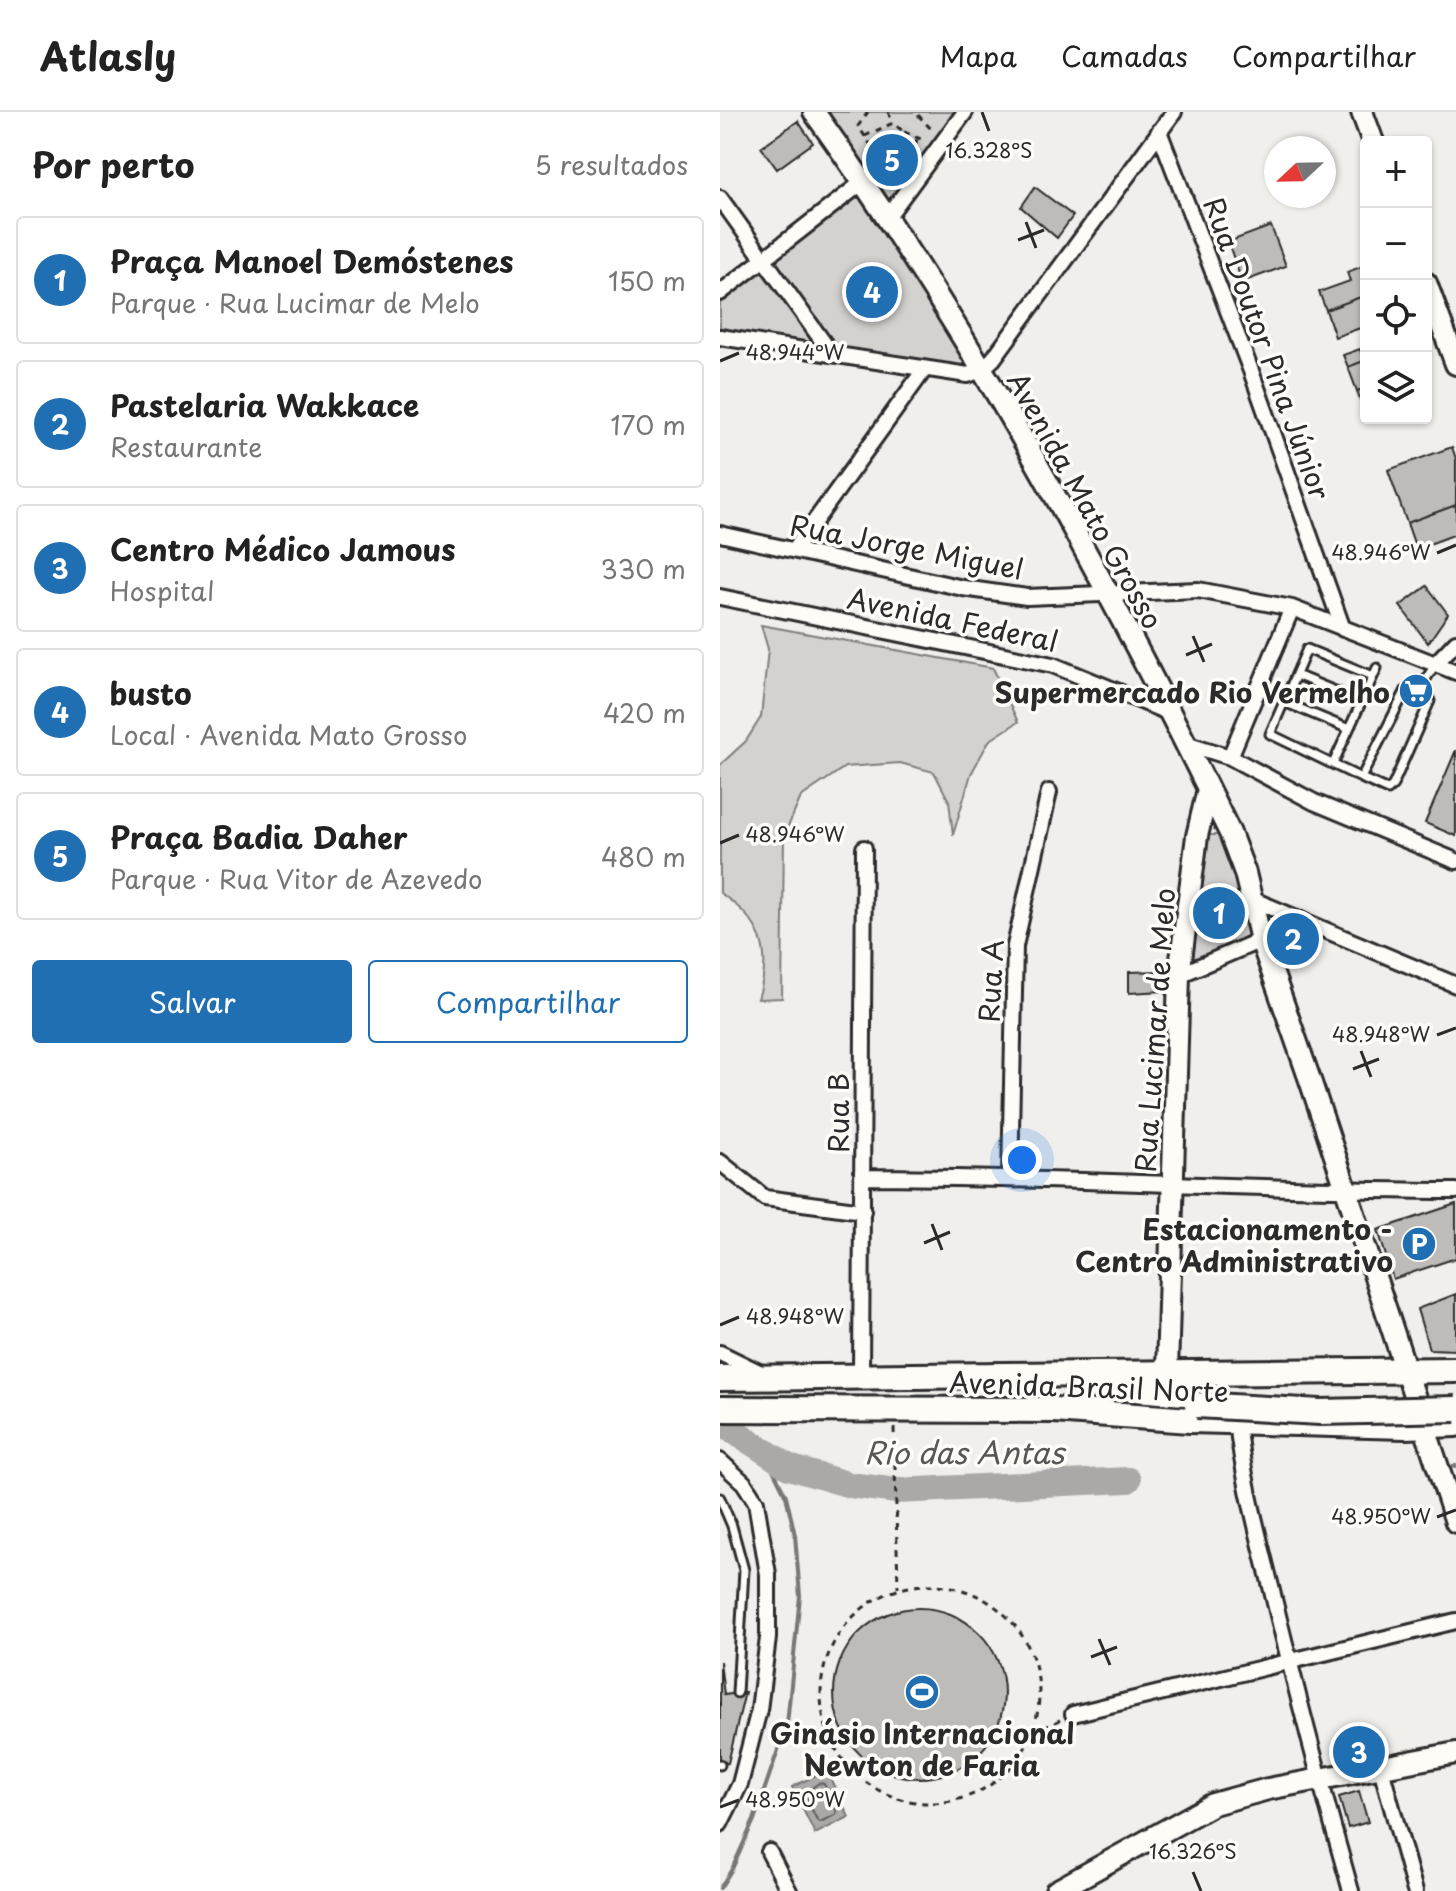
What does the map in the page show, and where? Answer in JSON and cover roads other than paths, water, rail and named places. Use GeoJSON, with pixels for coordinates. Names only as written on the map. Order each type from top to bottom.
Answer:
{"type":"FeatureCollection","features":[{"type":"Feature","properties":{"kind":"main road"},"geometry":{"type":"LineString","coordinates":[[1362,112],[1371,136]]}},
{"type":"Feature","properties":{"kind":"main road","name":"Avenida Mato Grosso"},"geometry":{"type":"LineString","coordinates":[[820,115],[888,216],[981,370],[1109,594],[1208,789],[1245,873],[1261,940],[1456,1522]]}},
{"type":"Feature","properties":{"kind":"main road"},"geometry":{"type":"LineString","coordinates":[[1432,299],[1456,364]]}},
{"type":"Feature","properties":{"kind":"main road","name":"Rua Lucimar de Melo"},"geometry":{"type":"LineString","coordinates":[[1167,1371],[1179,975],[1197,836],[1208,789]]}},
{"type":"Feature","properties":{"kind":"main road","name":"Avenida Brasil Norte"},"geometry":{"type":"LineString","coordinates":[[720,1378],[1456,1370]]}},
{"type":"Feature","properties":{"kind":"main road"},"geometry":{"type":"LineString","coordinates":[[1064,1376],[1091,1385],[1197,1400],[1320,1412],[1456,1409]]}},
{"type":"Feature","properties":{"kind":"main road"},"geometry":{"type":"LineString","coordinates":[[1054,1410],[1121,1403],[1456,1393]]}},
{"type":"Feature","properties":{"kind":"main road","name":"Avenida Brasil Norte"},"geometry":{"type":"LineString","coordinates":[[730,1409],[1054,1410],[1237,1421],[1425,1426],[1456,1424]]}},
{"type":"Feature","properties":{"kind":"main road"},"geometry":{"type":"LineString","coordinates":[[1056,1891],[1213,1804],[1268,1789],[1456,1753]]}},
{"type":"Feature","properties":{"kind":"street"},"geometry":{"type":"LineString","coordinates":[[888,216],[965,112]]}},
{"type":"Feature","properties":{"kind":"street"},"geometry":{"type":"LineString","coordinates":[[720,337],[924,370],[968,375],[981,370],[993,359],[1174,112]]}},
{"type":"Feature","properties":{"kind":"street","name":"Rua Doutor Pina Júnior"},"geometry":{"type":"LineString","coordinates":[[1159,131],[1251,371],[1343,629]]}},
{"type":"Feature","properties":{"kind":"street"},"geometry":{"type":"LineString","coordinates":[[720,293],[864,181]]}},
{"type":"Feature","properties":{"kind":"street"},"geometry":{"type":"LineString","coordinates":[[720,198],[831,353]]}},
{"type":"Feature","properties":{"kind":"street"},"geometry":{"type":"LineString","coordinates":[[794,550],[924,370]]}},
{"type":"Feature","properties":{"kind":"street","name":"Rua Jorge Miguel"},"geometry":{"type":"LineString","coordinates":[[720,534],[976,590],[1027,597],[1198,590],[1292,608],[1456,672]]}},
{"type":"Feature","properties":{"kind":"street","name":"Avenida Federal"},"geometry":{"type":"LineString","coordinates":[[720,597],[1053,665],[1170,713]]}},
{"type":"Feature","properties":{"kind":"street"},"geometry":{"type":"LineString","coordinates":[[1230,757],[1292,608]]}},
{"type":"Feature","properties":{"kind":"street"},"geometry":{"type":"LineString","coordinates":[[1435,664],[1456,642]]}},
{"type":"Feature","properties":{"kind":"street"},"geometry":{"type":"LineString","coordinates":[[1185,743],[1230,757],[1314,802],[1456,861]]}},
{"type":"Feature","properties":{"kind":"street","name":"Rua A"},"geometry":{"type":"LineString","coordinates":[[1010,1177],[1015,946],[1049,792]]}},
{"type":"Feature","properties":{"kind":"street","name":"Rua B"},"geometry":{"type":"LineString","coordinates":[[861,1378],[864,848]]}},
{"type":"Feature","properties":{"kind":"street"},"geometry":{"type":"LineString","coordinates":[[1251,899],[1456,985]]}},
{"type":"Feature","properties":{"kind":"street"},"geometry":{"type":"LineString","coordinates":[[1179,975],[1261,940]]}},
{"type":"Feature","properties":{"kind":"street"},"geometry":{"type":"LineString","coordinates":[[720,1162],[765,1198],[863,1211]]}},
{"type":"Feature","properties":{"kind":"street"},"geometry":{"type":"LineString","coordinates":[[863,1177],[1010,1177],[1171,1185],[1456,1191]]}},
{"type":"Feature","properties":{"kind":"street"},"geometry":{"type":"LineString","coordinates":[[720,1353],[770,1377]]}},
{"type":"Feature","properties":{"kind":"street"},"geometry":{"type":"LineString","coordinates":[[1237,1421],[1241,1460],[1289,1663],[1351,1891]]}},
{"type":"Feature","properties":{"kind":"street"},"geometry":{"type":"LineString","coordinates":[[720,1461],[744,1483],[756,1502],[768,1574],[768,1638],[759,1710],[740,1784],[720,1824]]}},
{"type":"Feature","properties":{"kind":"street"},"geometry":{"type":"LineString","coordinates":[[1073,1714],[1456,1621]]}},
{"type":"Feature","properties":{"kind":"street"},"geometry":{"type":"LineString","coordinates":[[1381,1768],[1415,1891]]}},
{"type":"Feature","properties":{"kind":"street"},"geometry":{"type":"LineString","coordinates":[[769,1852],[789,1891]]}},
{"type":"Feature","properties":{"kind":"lane"},"geometry":{"type":"LineString","coordinates":[[1333,764],[1375,672],[1309,648],[1270,734],[1361,778],[1388,790],[1430,701],[1422,685]]}},
{"type":"Feature","properties":{"kind":"lane"},"geometry":{"type":"LineString","coordinates":[[1361,778],[1406,690],[1422,685],[1435,664]]}},
{"type":"Feature","properties":{"kind":"lane"},"geometry":{"type":"LineString","coordinates":[[1296,675],[1362,702]]}},
{"type":"Feature","properties":{"kind":"lane"},"geometry":{"type":"LineString","coordinates":[[1284,702],[1349,729]]}},
{"type":"Feature","properties":{"kind":"lane"},"geometry":{"type":"LineString","coordinates":[[720,1498],[732,1526],[744,1570],[737,1693]]}},
{"type":"Feature","properties":{"kind":"water"},"geometry":{"type":"Polygon","coordinates":[[[826,1770],[849,1817],[815,1834],[792,1787],[826,1770]]]}},
{"type":"Feature","properties":{"kind":"waterway","name":"Rio das Antas"},"geometry":{"type":"LineString","coordinates":[[720,1422],[789,1467],[850,1485],[897,1491],[1128,1480]]}},
{"type":"Feature","properties":{"kind":"waterway"},"geometry":{"type":"LineString","coordinates":[[720,1888],[754,1820],[787,1724],[800,1596],[795,1535],[786,1496],[763,1449]]}},
{"type":"Feature","properties":{"kind":"waterway","name":"Rio das Antas"},"geometry":{"type":"LineString","coordinates":[[1448,1467],[1456,1466]]}},
{"type":"Feature","properties":{"kind":"place","name":"Praça Badia Daher"},"geometry":{"type":"Point","coordinates":[892,160]}},
{"type":"Feature","properties":{"kind":"place","name":"busto"},"geometry":{"type":"Point","coordinates":[872,292]}},
{"type":"Feature","properties":{"kind":"place","name":"Supermercado Rio Vermelho"},"geometry":{"type":"Point","coordinates":[1416,691]}},
{"type":"Feature","properties":{"kind":"place","name":"Praça Manoel Demóstenes"},"geometry":{"type":"Point","coordinates":[1219,913]}},
{"type":"Feature","properties":{"kind":"place","name":"Pastelaria Wakkace"},"geometry":{"type":"Point","coordinates":[1293,939]}},
{"type":"Feature","properties":{"kind":"place","name":"Estacionamento - Centro Administrativo"},"geometry":{"type":"Point","coordinates":[1419,1244]}},
{"type":"Feature","properties":{"kind":"place","name":"Ginásio Internacional Newton de Faria"},"geometry":{"type":"Point","coordinates":[922,1692]}},
{"type":"Feature","properties":{"kind":"place","name":"Centro Médico Jamous"},"geometry":{"type":"Point","coordinates":[1359,1752]}}]}
